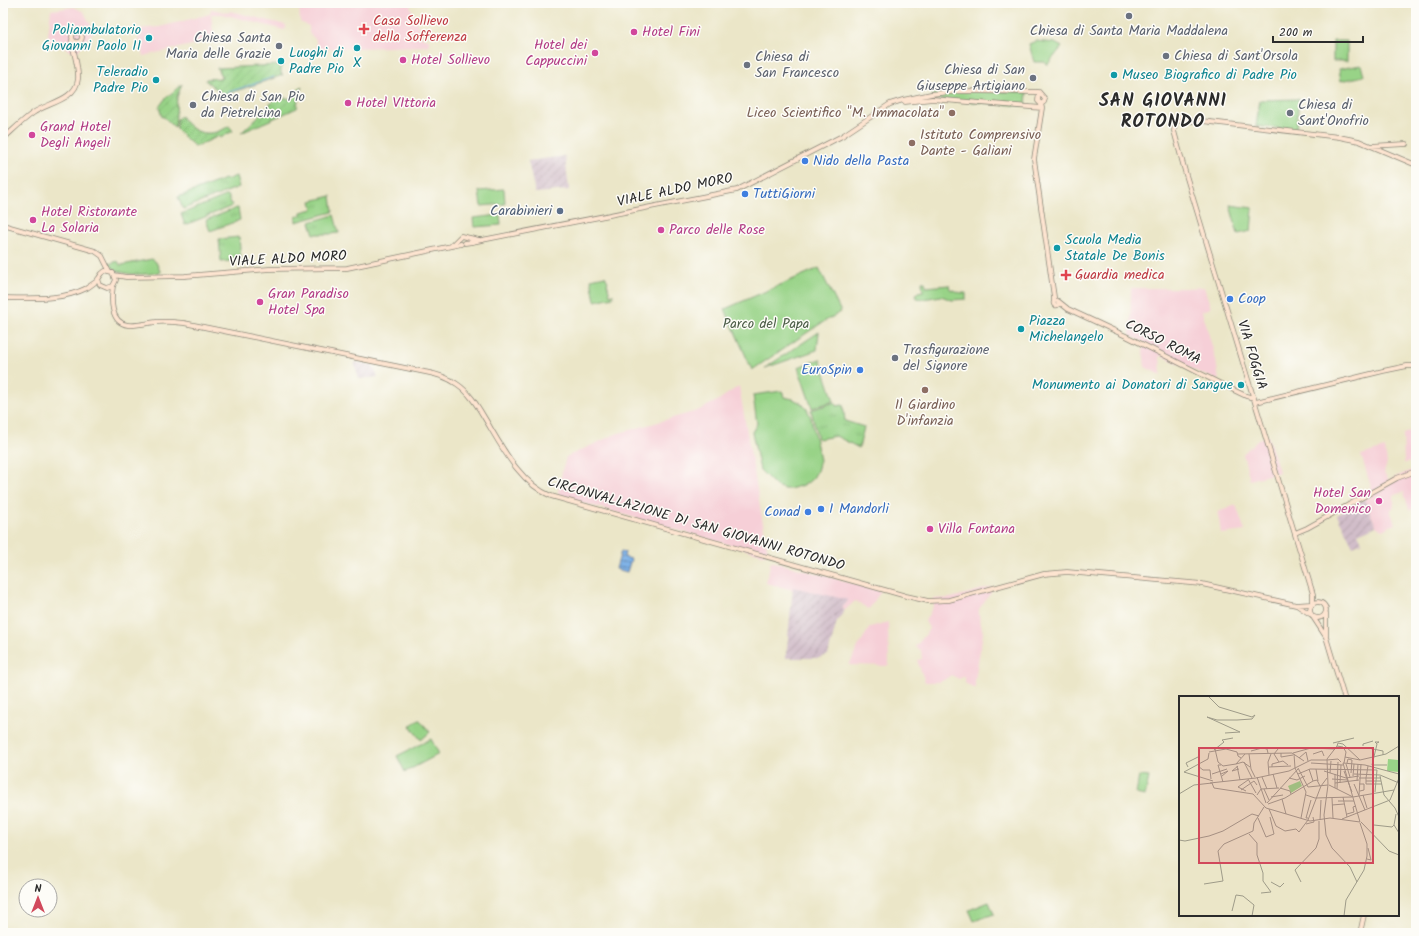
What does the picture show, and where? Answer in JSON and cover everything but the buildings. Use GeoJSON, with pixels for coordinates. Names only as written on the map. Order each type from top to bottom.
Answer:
{"type":"FeatureCollection","features":[{"type":"Feature","properties":{"kind":"main road"},"geometry":{"type":"LineString","coordinates":[[3,139],[32,114],[65,97],[73,91],[78,80],[72,40],[73,34],[78,33],[81,37],[75,54]]}},
{"type":"Feature","properties":{"kind":"main road"},"geometry":{"type":"LineString","coordinates":[[72,40],[79,42]]}},
{"type":"Feature","properties":{"kind":"main road"},"geometry":{"type":"LineString","coordinates":[[979,90],[1039,92],[1045,102],[1040,104],[926,99],[903,103],[878,111],[896,102],[951,91],[979,90]]}},
{"type":"Feature","properties":{"kind":"main road"},"geometry":{"type":"LineString","coordinates":[[1039,92],[1040,104]]}},
{"type":"Feature","properties":{"kind":"main road","name":"CORSO ROMA"},"geometry":{"type":"LineString","coordinates":[[1040,104],[1034,159],[1053,292],[1058,303],[1255,400]]}},
{"type":"Feature","properties":{"kind":"main road","name":"VIALE ALDO MORO"},"geometry":{"type":"LineString","coordinates":[[112,273],[126,277],[199,276],[270,269],[347,268],[463,243],[737,190],[842,136],[878,111]]}},
{"type":"Feature","properties":{"kind":"main road"},"geometry":{"type":"LineString","coordinates":[[1179,116],[1192,121],[1339,137],[1359,141],[1416,166]]}},
{"type":"Feature","properties":{"kind":"main road","name":"VIA FOGGIA"},"geometry":{"type":"LineString","coordinates":[[1192,121],[1177,121],[1174,124],[1174,131],[1313,594],[1319,602],[1325,605],[1326,637],[1344,696]]}},
{"type":"Feature","properties":{"kind":"main road"},"geometry":{"type":"LineString","coordinates":[[1369,146],[1406,144]]}},
{"type":"Feature","properties":{"kind":"main road"},"geometry":{"type":"LineString","coordinates":[[3,225],[95,251],[100,255],[112,273],[114,284],[104,288],[88,287]]}},
{"type":"Feature","properties":{"kind":"main road","name":"VIALE ALDO MORO"},"geometry":{"type":"LineString","coordinates":[[449,247],[458,240],[460,236],[482,240]]}},
{"type":"Feature","properties":{"kind":"main road"},"geometry":{"type":"LineString","coordinates":[[458,240],[463,243],[466,239],[464,236]]}},
{"type":"Feature","properties":{"kind":"main road"},"geometry":{"type":"LineString","coordinates":[[396,258],[398,264]]}},
{"type":"Feature","properties":{"kind":"main road"},"geometry":{"type":"LineString","coordinates":[[3,298],[51,298],[72,294],[88,287],[98,280],[102,273],[104,262]]}},
{"type":"Feature","properties":{"kind":"main road"},"geometry":{"type":"LineString","coordinates":[[102,273],[108,271],[112,273]]}},
{"type":"Feature","properties":{"kind":"main road","name":"VIALE ALDO MORO"},"geometry":{"type":"LineString","coordinates":[[114,284],[126,277]]}},
{"type":"Feature","properties":{"kind":"main road"},"geometry":{"type":"LineString","coordinates":[[98,280],[104,288]]}},
{"type":"Feature","properties":{"kind":"main road","name":"CIRCONVALLAZIONE DI SAN GIOVANNI ROTONDO"},"geometry":{"type":"LineString","coordinates":[[114,284],[112,299],[115,316],[117,320],[123,324],[132,325],[164,322],[184,323],[426,372],[448,378],[461,387],[471,398],[506,452],[525,478],[535,488],[551,496],[906,596],[924,600],[952,600],[1044,574],[1067,572],[1202,584],[1296,605],[1312,604]]}},
{"type":"Feature","properties":{"kind":"main road","name":"CIRCONVALLAZIONE DI SAN GIOVANNI ROTONDO"},"geometry":{"type":"LineString","coordinates":[[104,288],[112,299]]}},
{"type":"Feature","properties":{"kind":"main road"},"geometry":{"type":"LineString","coordinates":[[1255,400],[1383,371],[1407,366],[1416,366]]}},
{"type":"Feature","properties":{"kind":"main road"},"geometry":{"type":"LineString","coordinates":[[1295,533],[1307,528],[1397,478],[1416,471]]}},
{"type":"Feature","properties":{"kind":"main road","name":"VIA FOGGIA"},"geometry":{"type":"LineString","coordinates":[[1313,594],[1312,604],[1309,609],[1326,637]]}},
{"type":"Feature","properties":{"kind":"main road"},"geometry":{"type":"LineString","coordinates":[[1312,604],[1319,602]]}},
{"type":"Feature","properties":{"kind":"main road","name":"CIRCONVALLAZIONE DI SAN GIOVANNI ROTONDO"},"geometry":{"type":"LineString","coordinates":[[1296,605],[1312,616]]}},
{"type":"Feature","properties":{"kind":"main road"},"geometry":{"type":"LineString","coordinates":[[1312,616],[1320,617],[1326,612]]}},
{"type":"Feature","properties":{"kind":"main road"},"geometry":{"type":"LineString","coordinates":[[1360,933],[1364,916]]}},
{"type":"Feature","properties":{"kind":"shaded area","name":"Casa Sollievo della Sofferenza"},"geometry":{"type":"Polygon","coordinates":[[[299,3],[410,3],[422,37],[429,40],[429,46],[319,49],[316,47],[316,40],[309,33],[309,26],[300,22],[299,3]]]}},
{"type":"Feature","properties":{"kind":"shaded area"},"geometry":{"type":"Polygon","coordinates":[[[74,7],[84,12],[95,30],[78,51],[71,52],[67,48],[47,44],[51,10],[74,7]]]}},
{"type":"Feature","properties":{"kind":"shaded area"},"geometry":{"type":"Polygon","coordinates":[[[211,9],[229,13],[230,11],[286,25],[286,28],[284,30],[222,14],[211,14],[214,40],[143,56],[136,29],[160,27],[210,14],[211,9]]]}},
{"type":"Feature","properties":{"kind":"shaded area"},"geometry":{"type":"Polygon","coordinates":[[[565,156],[569,190],[535,193],[528,161],[565,156]]]}},
{"type":"Feature","properties":{"kind":"shaded area"},"geometry":{"type":"Polygon","coordinates":[[[1204,287],[1211,308],[1202,311],[1216,360],[1219,381],[1160,355],[1161,375],[1145,367],[1143,350],[1145,343],[1130,335],[1131,288],[1204,287]]]}},
{"type":"Feature","properties":{"kind":"shaded area"},"geometry":{"type":"Polygon","coordinates":[[[354,362],[372,365],[378,377],[359,379],[354,362]]]}},
{"type":"Feature","properties":{"kind":"shaded area"},"geometry":{"type":"Polygon","coordinates":[[[739,386],[768,552],[765,555],[562,497],[558,493],[566,457],[616,434],[697,411],[717,401],[739,386]]]}},
{"type":"Feature","properties":{"kind":"shaded area"},"geometry":{"type":"Polygon","coordinates":[[[1416,429],[1416,462],[1404,463],[1403,434],[1416,429]]]}},
{"type":"Feature","properties":{"kind":"shaded area"},"geometry":{"type":"Polygon","coordinates":[[[1268,436],[1279,472],[1250,480],[1243,454],[1258,439],[1268,436]]]}},
{"type":"Feature","properties":{"kind":"shaded area"},"geometry":{"type":"Polygon","coordinates":[[[1385,448],[1387,463],[1384,473],[1389,480],[1416,468],[1416,475],[1412,476],[1416,490],[1416,507],[1409,510],[1404,492],[1394,495],[1393,508],[1390,510],[1395,524],[1382,530],[1376,526],[1364,499],[1373,493],[1361,455],[1385,448]]]}},
{"type":"Feature","properties":{"kind":"shaded area"},"geometry":{"type":"Polygon","coordinates":[[[1364,499],[1376,526],[1358,534],[1362,542],[1353,546],[1337,515],[1364,499]]]}},
{"type":"Feature","properties":{"kind":"shaded area"},"geometry":{"type":"Polygon","coordinates":[[[1236,505],[1245,531],[1221,534],[1218,512],[1236,505]]]}},
{"type":"Feature","properties":{"kind":"shaded area"},"geometry":{"type":"Polygon","coordinates":[[[771,561],[881,591],[869,609],[855,601],[845,610],[842,607],[847,602],[793,588],[793,590],[766,583],[771,561]]]}},
{"type":"Feature","properties":{"kind":"shaded area"},"geometry":{"type":"Polygon","coordinates":[[[793,587],[848,600],[842,607],[845,610],[837,621],[828,655],[819,658],[786,658],[793,587]]]}},
{"type":"Feature","properties":{"kind":"shaded area"},"geometry":{"type":"Polygon","coordinates":[[[991,587],[992,591],[979,609],[983,633],[975,688],[965,683],[965,676],[959,679],[951,675],[938,682],[925,682],[917,660],[922,659],[921,650],[915,647],[929,628],[925,621],[934,605],[932,599],[951,598],[991,587]]]}},
{"type":"Feature","properties":{"kind":"shaded area"},"geometry":{"type":"Polygon","coordinates":[[[888,622],[889,666],[849,665],[870,627],[888,622]]]}},
{"type":"Feature","properties":{"kind":"green space"},"geometry":{"type":"Polygon","coordinates":[[[1036,41],[1055,43],[1062,47],[1047,65],[1045,62],[1034,62],[1029,44],[1036,41]]]}},
{"type":"Feature","properties":{"kind":"green space"},"geometry":{"type":"Polygon","coordinates":[[[1333,41],[1347,41],[1347,61],[1333,61],[1333,41]]]}},
{"type":"Feature","properties":{"kind":"green space"},"geometry":{"type":"Polygon","coordinates":[[[281,65],[281,75],[283,75],[224,95],[206,81],[206,79],[222,78],[217,68],[281,65]]]}},
{"type":"Feature","properties":{"kind":"green space"},"geometry":{"type":"Polygon","coordinates":[[[1361,65],[1364,76],[1341,81],[1339,69],[1361,65]]]}},
{"type":"Feature","properties":{"kind":"green space"},"geometry":{"type":"Polygon","coordinates":[[[182,84],[177,97],[175,128],[164,117],[162,117],[159,107],[165,99],[182,84]]]}},
{"type":"Feature","properties":{"kind":"green space"},"geometry":{"type":"Polygon","coordinates":[[[302,87],[297,108],[241,133],[276,98],[293,97],[299,88],[302,87]]]}},
{"type":"Feature","properties":{"kind":"green space"},"geometry":{"type":"Polygon","coordinates":[[[960,91],[1027,92],[1026,106],[932,99],[933,94],[960,91]]]}},
{"type":"Feature","properties":{"kind":"green space"},"geometry":{"type":"Polygon","coordinates":[[[1299,99],[1296,130],[1256,126],[1260,100],[1299,99]]]}},
{"type":"Feature","properties":{"kind":"green space"},"geometry":{"type":"Polygon","coordinates":[[[181,116],[191,127],[203,133],[216,132],[229,126],[233,131],[220,138],[219,136],[194,146],[177,130],[177,119],[181,116]]]}},
{"type":"Feature","properties":{"kind":"green space"},"geometry":{"type":"Polygon","coordinates":[[[236,176],[239,187],[183,209],[178,197],[236,176]]]}},
{"type":"Feature","properties":{"kind":"green space"},"geometry":{"type":"Polygon","coordinates":[[[504,189],[505,204],[481,206],[479,191],[504,189]]]}},
{"type":"Feature","properties":{"kind":"green space"},"geometry":{"type":"Polygon","coordinates":[[[228,195],[232,206],[185,225],[181,214],[228,195]]]}},
{"type":"Feature","properties":{"kind":"green space"},"geometry":{"type":"Polygon","coordinates":[[[331,196],[333,212],[296,222],[296,217],[301,215],[301,212],[313,209],[311,201],[331,196]]]}},
{"type":"Feature","properties":{"kind":"green space"},"geometry":{"type":"Polygon","coordinates":[[[1230,205],[1253,208],[1251,231],[1238,234],[1230,205]]]}},
{"type":"Feature","properties":{"kind":"green space"},"geometry":{"type":"Polygon","coordinates":[[[237,208],[240,220],[210,231],[206,220],[237,208]]]}},
{"type":"Feature","properties":{"kind":"green space"},"geometry":{"type":"Polygon","coordinates":[[[334,215],[339,233],[314,234],[310,222],[334,215]]]}},
{"type":"Feature","properties":{"kind":"green space"},"geometry":{"type":"Polygon","coordinates":[[[500,215],[501,225],[474,227],[473,218],[500,215]]]}},
{"type":"Feature","properties":{"kind":"green space"},"geometry":{"type":"Polygon","coordinates":[[[239,237],[241,260],[221,262],[219,239],[239,237]]]}},
{"type":"Feature","properties":{"kind":"green space"},"geometry":{"type":"Polygon","coordinates":[[[152,259],[156,262],[160,273],[126,273],[109,264],[118,261],[120,265],[122,265],[152,259]]]}},
{"type":"Feature","properties":{"kind":"green space","name":"Parco del Papa"},"geometry":{"type":"Polygon","coordinates":[[[819,268],[841,312],[820,324],[752,370],[725,309],[819,268]]]}},
{"type":"Feature","properties":{"kind":"green space"},"geometry":{"type":"Polygon","coordinates":[[[605,276],[608,282],[610,295],[613,294],[613,297],[595,301],[591,279],[605,276]]]}},
{"type":"Feature","properties":{"kind":"green space"},"geometry":{"type":"Polygon","coordinates":[[[922,282],[925,282],[926,287],[949,285],[950,289],[961,293],[966,293],[966,299],[952,300],[941,296],[923,299],[916,298],[915,295],[918,292],[923,291],[922,282]]]}},
{"type":"Feature","properties":{"kind":"green space"},"geometry":{"type":"Polygon","coordinates":[[[819,332],[817,350],[765,368],[819,332]]]}},
{"type":"Feature","properties":{"kind":"green space"},"geometry":{"type":"Polygon","coordinates":[[[820,359],[834,401],[812,408],[798,367],[820,359]]]}},
{"type":"Feature","properties":{"kind":"green space"},"geometry":{"type":"Polygon","coordinates":[[[782,391],[784,397],[801,403],[807,409],[811,418],[820,460],[813,478],[806,484],[790,489],[784,489],[776,486],[760,470],[752,432],[757,424],[753,395],[782,391]]]}},
{"type":"Feature","properties":{"kind":"green space"},"geometry":{"type":"Polygon","coordinates":[[[835,402],[836,406],[843,405],[845,421],[864,427],[859,448],[836,436],[818,439],[811,410],[835,402]]]}},
{"type":"Feature","properties":{"kind":"green space"},"geometry":{"type":"Polygon","coordinates":[[[419,719],[430,732],[421,740],[410,726],[419,719]]]}},
{"type":"Feature","properties":{"kind":"green space"},"geometry":{"type":"Polygon","coordinates":[[[431,739],[439,754],[405,772],[397,756],[431,739]]]}},
{"type":"Feature","properties":{"kind":"green space"},"geometry":{"type":"Polygon","coordinates":[[[1139,776],[1149,777],[1145,796],[1136,794],[1139,776]]]}},
{"type":"Feature","properties":{"kind":"green space"},"geometry":{"type":"Polygon","coordinates":[[[989,902],[994,914],[974,921],[969,910],[989,902]]]}},
{"type":"Feature","properties":{"kind":"water"},"geometry":{"type":"Polygon","coordinates":[[[621,551],[625,552],[624,557],[631,559],[627,572],[616,569],[621,551]]]}},
{"type":"Feature","properties":{"kind":"waterway"},"geometry":{"type":"LineString","coordinates":[[223,94],[274,77]]}},
{"type":"Feature","properties":{"kind":"place","name":"Chiesa di Santa Maria Maddalena"},"geometry":{"type":"Point","coordinates":[1129,16]}},
{"type":"Feature","properties":{"kind":"place","name":"Casa Sollievo della Sofferenza"},"geometry":{"type":"Point","coordinates":[364,29]}},
{"type":"Feature","properties":{"kind":"place","name":"Hotel Fini"},"geometry":{"type":"Point","coordinates":[634,32]}},
{"type":"Feature","properties":{"kind":"place","name":"Poliambulatorio Giovanni Paolo II"},"geometry":{"type":"Point","coordinates":[149,38]}},
{"type":"Feature","properties":{"kind":"place","name":"Chiesa Santa Maria delle Grazie"},"geometry":{"type":"Point","coordinates":[279,46]}},
{"type":"Feature","properties":{"kind":"place","name":"X"},"geometry":{"type":"Point","coordinates":[357,48]}},
{"type":"Feature","properties":{"kind":"place","name":"Hotel dei Cappuccini"},"geometry":{"type":"Point","coordinates":[595,53]}},
{"type":"Feature","properties":{"kind":"place","name":"Chiesa di Sant'Orsola"},"geometry":{"type":"Point","coordinates":[1166,56]}},
{"type":"Feature","properties":{"kind":"place","name":"Hotel Sollievo"},"geometry":{"type":"Point","coordinates":[403,60]}},
{"type":"Feature","properties":{"kind":"place","name":"Luoghi di Padre Pio"},"geometry":{"type":"Point","coordinates":[281,61]}},
{"type":"Feature","properties":{"kind":"place","name":"Chiesa di San Francesco"},"geometry":{"type":"Point","coordinates":[747,65]}},
{"type":"Feature","properties":{"kind":"place","name":"Museo Biografico di Padre Pio"},"geometry":{"type":"Point","coordinates":[1114,75]}},
{"type":"Feature","properties":{"kind":"place","name":"Chiesa di San Giuseppe Artigiano"},"geometry":{"type":"Point","coordinates":[1033,78]}},
{"type":"Feature","properties":{"kind":"place","name":"Teleradio Padre Pio"},"geometry":{"type":"Point","coordinates":[156,80]}},
{"type":"Feature","properties":{"kind":"place","name":"Hotel VIttoria"},"geometry":{"type":"Point","coordinates":[348,103]}},
{"type":"Feature","properties":{"kind":"place","name":"Chiesa di San Pio da Pietrelcina"},"geometry":{"type":"Point","coordinates":[193,105]}},
{"type":"Feature","properties":{"kind":"place","name":"Liceo Scientifico \"M. Immacolata\""},"geometry":{"type":"Point","coordinates":[952,113]}},
{"type":"Feature","properties":{"kind":"place","name":"Chiesa di Sant'Onofrio"},"geometry":{"type":"Point","coordinates":[1290,113]}},
{"type":"Feature","properties":{"kind":"place","name":"Grand Hotel Degli Angeli"},"geometry":{"type":"Point","coordinates":[32,135]}},
{"type":"Feature","properties":{"kind":"place","name":"Istituto Comprensivo Dante - Galiani"},"geometry":{"type":"Point","coordinates":[912,143]}},
{"type":"Feature","properties":{"kind":"place","name":"Nido della Pasta"},"geometry":{"type":"Point","coordinates":[805,161]}},
{"type":"Feature","properties":{"kind":"place","name":"TuttiGiorni"},"geometry":{"type":"Point","coordinates":[745,194]}},
{"type":"Feature","properties":{"kind":"place","name":"Carabinieri"},"geometry":{"type":"Point","coordinates":[560,211]}},
{"type":"Feature","properties":{"kind":"place","name":"Hotel Ristorante La Solaria"},"geometry":{"type":"Point","coordinates":[33,220]}},
{"type":"Feature","properties":{"kind":"place","name":"Parco delle Rose"},"geometry":{"type":"Point","coordinates":[661,230]}},
{"type":"Feature","properties":{"kind":"place","name":"Scuola Media Statale De Bonis"},"geometry":{"type":"Point","coordinates":[1057,248]}},
{"type":"Feature","properties":{"kind":"place","name":"Guardia medica"},"geometry":{"type":"Point","coordinates":[1066,275]}},
{"type":"Feature","properties":{"kind":"place","name":"Coop"},"geometry":{"type":"Point","coordinates":[1230,299]}},
{"type":"Feature","properties":{"kind":"place","name":"Gran Paradiso Hotel Spa"},"geometry":{"type":"Point","coordinates":[260,302]}},
{"type":"Feature","properties":{"kind":"place","name":"Piazza Michelangelo"},"geometry":{"type":"Point","coordinates":[1021,329]}},
{"type":"Feature","properties":{"kind":"place","name":"Trasfigurazione del Signore"},"geometry":{"type":"Point","coordinates":[895,358]}},
{"type":"Feature","properties":{"kind":"place","name":"EuroSpin"},"geometry":{"type":"Point","coordinates":[860,370]}},
{"type":"Feature","properties":{"kind":"place","name":"Monumento ai Donatori di Sangue"},"geometry":{"type":"Point","coordinates":[1241,385]}},
{"type":"Feature","properties":{"kind":"place","name":"Il Giardino D'infanzia"},"geometry":{"type":"Point","coordinates":[925,390]}},
{"type":"Feature","properties":{"kind":"place","name":"Hotel San Domenico"},"geometry":{"type":"Point","coordinates":[1379,501]}},
{"type":"Feature","properties":{"kind":"place","name":"I Mandorli"},"geometry":{"type":"Point","coordinates":[821,509]}},
{"type":"Feature","properties":{"kind":"place","name":"Conad"},"geometry":{"type":"Point","coordinates":[808,512]}},
{"type":"Feature","properties":{"kind":"place","name":"Villa Fontana"},"geometry":{"type":"Point","coordinates":[930,529]}},
{"type":"Feature","properties":{"kind":"district","name":"SAN GIOVANNI ROTONDO"},"geometry":{"type":"Point","coordinates":[1163,111]}}]}
